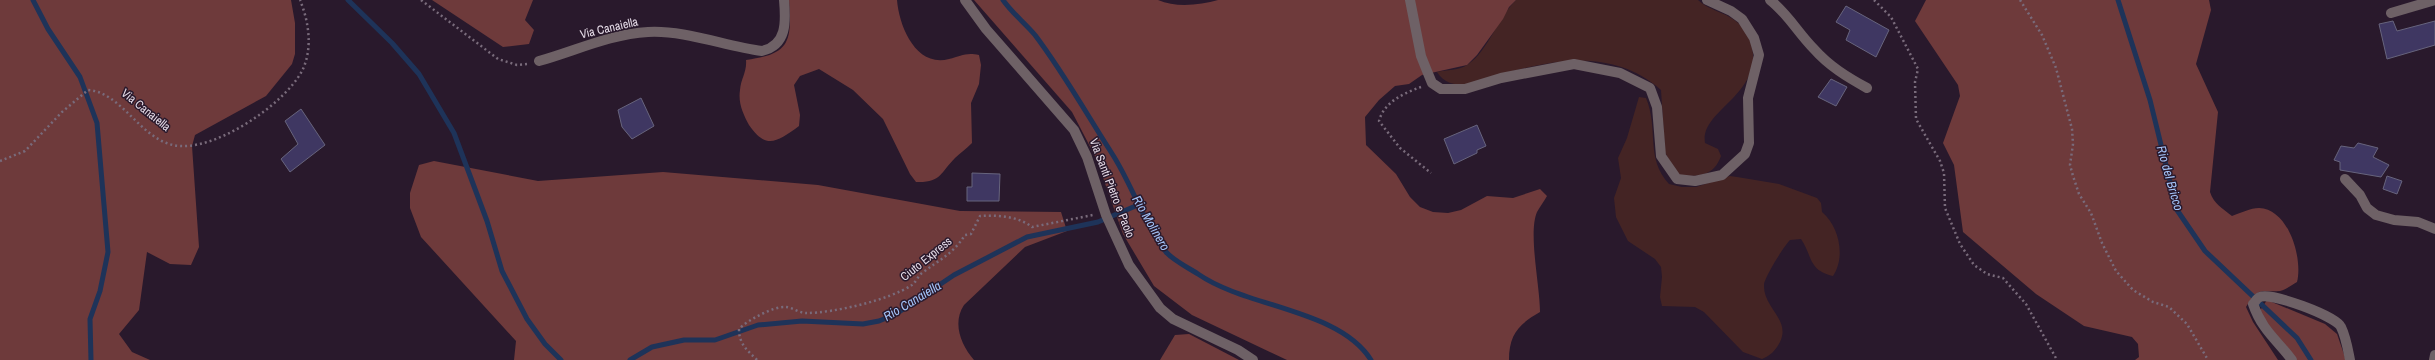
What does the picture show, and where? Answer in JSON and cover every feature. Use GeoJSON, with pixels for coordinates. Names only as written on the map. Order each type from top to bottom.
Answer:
{"type":"FeatureCollection","features":[{"type":"Feature","properties":{"kind":"street","name":"Via Canaiella"},"geometry":{"type":"LineString","coordinates":[[539,61],[621,36],[648,32],[670,33],[762,51],[772,48],[782,37],[785,26],[784,0]]}},
{"type":"Feature","properties":{"kind":"street","name":"Via Santi Pietro e Paolo"},"geometry":{"type":"LineString","coordinates":[[965,0],[986,29],[1074,130],[1087,157],[1105,212],[1129,265],[1160,308],[1173,320],[1238,350],[1253,360]]}},
{"type":"Feature","properties":{"kind":"street"},"geometry":{"type":"LineString","coordinates":[[1410,0],[1421,56],[1432,82],[1442,89],[1465,90],[1501,78],[1574,64],[1620,73],[1650,88],[1656,107],[1661,156],[1677,178],[1695,181],[1722,175],[1745,154],[1749,143],[1748,98],[1759,55],[1754,38],[1742,19],[1731,11],[1707,0]]}},
{"type":"Feature","properties":{"kind":"street"},"geometry":{"type":"LineString","coordinates":[[1770,0],[1784,12],[1813,49],[1826,61],[1845,76],[1867,88]]}},
{"type":"Feature","properties":{"kind":"street"},"geometry":{"type":"LineString","coordinates":[[2391,13],[2435,0]]}},
{"type":"Feature","properties":{"kind":"street"},"geometry":{"type":"LineString","coordinates":[[2345,179],[2360,195],[2367,208],[2376,215],[2394,220],[2418,222],[2435,229]]}},
{"type":"Feature","properties":{"kind":"street"},"geometry":{"type":"LineString","coordinates":[[2292,360],[2269,336],[2256,314],[2253,304],[2259,297],[2267,297],[2299,305],[2334,319],[2341,327],[2350,360]]}},
{"type":"Feature","properties":{"kind":"street"},"geometry":{"type":"LineString","coordinates":[[2434,360],[2435,355]]}},
{"type":"Feature","properties":{"kind":"path","name":"Via Canaiella"},"geometry":{"type":"LineString","coordinates":[[0,161],[25,152],[62,112],[88,90],[101,92],[153,134],[174,145],[200,145],[243,125],[285,93],[303,70],[309,39],[309,26],[300,0]]}},
{"type":"Feature","properties":{"kind":"path"},"geometry":{"type":"LineString","coordinates":[[421,0],[498,59],[517,65],[539,61]]}},
{"type":"Feature","properties":{"kind":"path"},"geometry":{"type":"LineString","coordinates":[[1874,0],[1891,17],[1918,69],[1915,82],[1916,119],[1940,161],[1944,173],[1945,208],[1960,244],[1974,265],[1987,274],[2003,278],[2026,304],[2057,360]]}},
{"type":"Feature","properties":{"kind":"path"},"geometry":{"type":"LineString","coordinates":[[2020,0],[2042,35],[2056,68],[2072,129],[2073,144],[2070,165],[2073,176],[2116,271],[2133,290],[2153,302],[2169,307],[2187,324],[2208,360]]}},
{"type":"Feature","properties":{"kind":"path"},"geometry":{"type":"LineString","coordinates":[[1431,174],[1400,148],[1379,121],[1381,112],[1399,96],[1432,82]]}},
{"type":"Feature","properties":{"kind":"path","name":"Ciuto Express"},"geometry":{"type":"LineString","coordinates":[[757,360],[745,349],[740,339],[740,329],[745,322],[759,317],[771,310],[785,307],[805,313],[882,299],[913,284],[921,274],[957,249],[965,236],[971,234],[980,216],[996,215],[1025,221],[1032,226],[1042,226],[1066,219],[1105,212]]}},
{"type":"Feature","properties":{"kind":"shaded area"},"geometry":{"type":"Polygon","coordinates":[[[0,0],[291,0],[295,23],[295,54],[292,64],[266,96],[195,135],[192,146],[199,247],[191,265],[170,264],[147,252],[139,310],[119,334],[132,352],[150,360],[0,360],[0,0]]]}},
{"type":"Feature","properties":{"kind":"shaded area"},"geometry":{"type":"Polygon","coordinates":[[[432,0],[533,0],[525,20],[534,30],[529,44],[503,47],[432,0]]]}},
{"type":"Feature","properties":{"kind":"shaded area"},"geometry":{"type":"Polygon","coordinates":[[[789,0],[897,0],[901,21],[911,43],[927,57],[937,60],[949,59],[967,54],[979,55],[981,65],[979,84],[971,103],[972,143],[935,179],[931,181],[916,182],[910,174],[883,119],[853,90],[819,69],[800,76],[794,85],[800,115],[799,126],[784,136],[772,141],[766,141],[761,138],[749,125],[740,104],[741,86],[746,68],[746,60],[772,54],[785,44],[790,26],[789,0]]]}},
{"type":"Feature","properties":{"kind":"shaded area"},"geometry":{"type":"Polygon","coordinates":[[[974,0],[1158,0],[1165,3],[1188,5],[1218,0],[1516,0],[1509,7],[1503,19],[1477,55],[1467,65],[1422,75],[1409,84],[1395,86],[1379,100],[1365,117],[1366,145],[1396,174],[1410,197],[1420,207],[1433,212],[1448,213],[1461,210],[1487,196],[1513,198],[1540,189],[1547,196],[1537,212],[1534,233],[1540,312],[1526,321],[1513,337],[1509,351],[1509,360],[1287,360],[1192,315],[1154,286],[1123,234],[1096,158],[1072,112],[974,0]]]}},
{"type":"Feature","properties":{"kind":"shaded area"},"geometry":{"type":"Polygon","coordinates":[[[1516,0],[1698,0],[1703,4],[1727,15],[1738,23],[1748,35],[1750,41],[1753,54],[1751,69],[1746,82],[1711,122],[1706,132],[1705,143],[1718,149],[1721,156],[1714,168],[1706,174],[1681,176],[1672,167],[1665,152],[1661,90],[1639,75],[1616,65],[1592,61],[1566,61],[1516,70],[1466,85],[1453,84],[1443,79],[1437,72],[1461,68],[1467,65],[1481,52],[1516,0]]]}},
{"type":"Feature","properties":{"kind":"shaded area"},"geometry":{"type":"Polygon","coordinates":[[[1926,0],[2209,0],[2211,10],[2196,64],[2218,112],[2210,192],[2216,203],[2232,216],[2256,208],[2269,211],[2278,217],[2286,226],[2296,249],[2298,261],[2297,282],[2280,291],[2264,291],[2258,293],[2246,307],[2253,322],[2278,360],[2135,360],[2139,357],[2138,344],[2132,337],[2084,326],[2036,294],[1963,232],[1954,165],[1943,143],[1960,96],[1958,85],[1915,21],[1926,0]]]}},
{"type":"Feature","properties":{"kind":"shaded area"},"geometry":{"type":"Polygon","coordinates":[[[1639,97],[1646,98],[1652,121],[1657,164],[1669,184],[1682,187],[1696,187],[1730,176],[1779,184],[1817,198],[1821,203],[1822,212],[1833,225],[1839,242],[1840,251],[1837,268],[1833,276],[1819,270],[1815,266],[1801,239],[1790,240],[1787,243],[1771,269],[1764,285],[1765,293],[1780,320],[1782,334],[1780,342],[1774,350],[1762,359],[1743,352],[1704,312],[1695,307],[1662,306],[1660,297],[1662,277],[1661,267],[1655,259],[1628,241],[1616,217],[1614,198],[1621,178],[1618,158],[1627,138],[1639,97]]]}},
{"type":"Feature","properties":{"kind":"shaded area"},"geometry":{"type":"Polygon","coordinates":[[[434,161],[538,181],[663,172],[818,185],[960,211],[1061,212],[1067,231],[1025,247],[964,305],[960,312],[958,326],[965,348],[974,360],[514,360],[516,341],[421,237],[410,208],[410,193],[419,165],[434,161]]]}},
{"type":"Feature","properties":{"kind":"shaded area"},"geometry":{"type":"Polygon","coordinates":[[[2267,300],[2325,324],[2337,334],[2346,360],[2294,360],[2259,312],[2267,300]]]}},
{"type":"Feature","properties":{"kind":"shaded area"},"geometry":{"type":"Polygon","coordinates":[[[1189,334],[1239,360],[1160,360],[1175,335],[1189,334]]]}},
{"type":"Feature","properties":{"kind":"building"},"geometry":{"type":"Polygon","coordinates":[[[1846,6],[1889,30],[1876,57],[1846,40],[1850,30],[1836,22],[1846,6]]]}},
{"type":"Feature","properties":{"kind":"building"},"geometry":{"type":"Polygon","coordinates":[[[2393,21],[2397,31],[2435,21],[2435,45],[2387,59],[2379,24],[2393,21]]]}},
{"type":"Feature","properties":{"kind":"building"},"geometry":{"type":"Polygon","coordinates":[[[1831,79],[1847,87],[1836,106],[1818,97],[1831,79]]]}},
{"type":"Feature","properties":{"kind":"building"},"geometry":{"type":"Polygon","coordinates":[[[641,98],[654,126],[632,139],[622,127],[618,110],[641,98]]]}},
{"type":"Feature","properties":{"kind":"building"},"geometry":{"type":"Polygon","coordinates":[[[301,109],[325,145],[290,172],[281,159],[298,144],[285,121],[301,109]]]}},
{"type":"Feature","properties":{"kind":"building"},"geometry":{"type":"Polygon","coordinates":[[[1477,125],[1486,146],[1477,150],[1477,153],[1454,164],[1444,139],[1477,125]]]}},
{"type":"Feature","properties":{"kind":"building"},"geometry":{"type":"Polygon","coordinates":[[[2358,143],[2378,148],[2373,157],[2389,165],[2381,177],[2340,170],[2340,162],[2334,160],[2341,146],[2354,148],[2358,143]]]}},
{"type":"Feature","properties":{"kind":"building"},"geometry":{"type":"Polygon","coordinates":[[[972,173],[1000,174],[999,201],[967,201],[967,187],[972,187],[972,173]]]}},
{"type":"Feature","properties":{"kind":"building"},"geometry":{"type":"Polygon","coordinates":[[[2387,176],[2402,181],[2397,194],[2383,189],[2387,176]]]}},
{"type":"Feature","properties":{"kind":"waterway"},"geometry":{"type":"LineString","coordinates":[[33,0],[48,29],[80,77],[97,123],[108,252],[100,291],[90,319],[91,360]]}},
{"type":"Feature","properties":{"kind":"waterway"},"geometry":{"type":"LineString","coordinates":[[348,0],[392,43],[419,74],[454,133],[487,221],[502,271],[527,319],[545,344],[561,360]]}},
{"type":"Feature","properties":{"kind":"waterway","name":"Rio Molinero"},"geometry":{"type":"LineString","coordinates":[[1003,0],[1035,35],[1065,78],[1118,164],[1144,216],[1169,255],[1218,285],[1241,295],[1315,319],[1337,330],[1356,343],[1371,360]]}},
{"type":"Feature","properties":{"kind":"waterway","name":"Rio del Bricco"},"geometry":{"type":"LineString","coordinates":[[2118,0],[2150,100],[2177,210],[2205,251],[2297,338],[2311,360]]}},
{"type":"Feature","properties":{"kind":"waterway","name":"Rio Canaiella"},"geometry":{"type":"LineString","coordinates":[[630,360],[652,347],[684,340],[715,340],[758,325],[802,321],[863,324],[879,321],[896,314],[954,275],[1027,237],[1098,222],[1138,205]]}}]}
